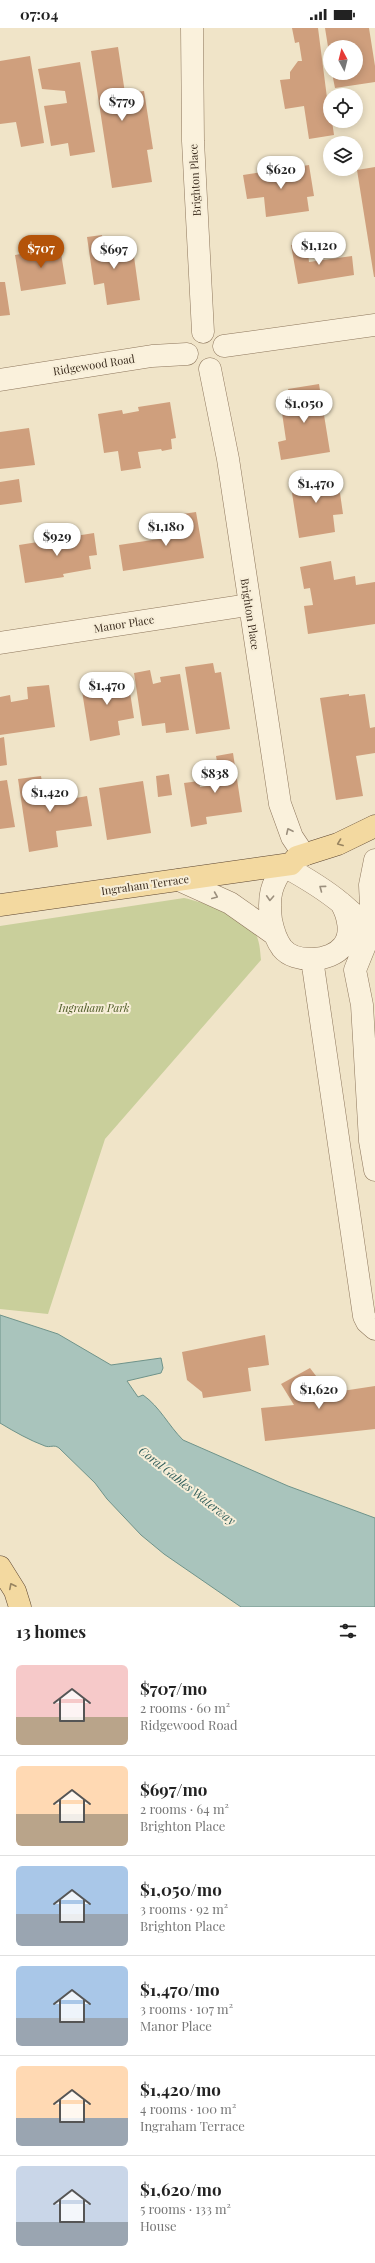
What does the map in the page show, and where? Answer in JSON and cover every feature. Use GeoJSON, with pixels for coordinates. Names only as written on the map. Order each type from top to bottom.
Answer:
{"type":"FeatureCollection","features":[{"type":"Feature","properties":{"kind":"main road"},"geometry":{"type":"LineString","coordinates":[[293,862],[338,844],[375,826]]}},
{"type":"Feature","properties":{"kind":"main road"},"geometry":{"type":"LineString","coordinates":[[293,862],[302,869],[321,864],[375,842]]}},
{"type":"Feature","properties":{"kind":"main road","name":"Ingraham Terrace"},"geometry":{"type":"LineString","coordinates":[[0,905],[179,880],[293,862]]}},
{"type":"Feature","properties":{"kind":"main road"},"geometry":{"type":"LineString","coordinates":[[0,1567],[15,1591],[20,1607]]}},
{"type":"Feature","properties":{"kind":"street","name":"Brighton Place"},"geometry":{"type":"LineString","coordinates":[[192,28],[193,141],[203,332]]}},
{"type":"Feature","properties":{"kind":"street"},"geometry":{"type":"LineString","coordinates":[[224,346],[375,325]]}},
{"type":"Feature","properties":{"kind":"street"},"geometry":{"type":"LineString","coordinates":[[203,332],[216,335],[224,346],[224,351],[220,362],[210,368],[204,369],[193,364],[188,354],[190,341],[194,336],[203,332]]}},
{"type":"Feature","properties":{"kind":"street","name":"Ridgewood Road"},"geometry":{"type":"LineString","coordinates":[[0,380],[152,356],[188,354]]}},
{"type":"Feature","properties":{"kind":"street","name":"Brighton Place"},"geometry":{"type":"LineString","coordinates":[[210,368],[228,459],[248,605],[280,804],[292,837],[293,862]]}},
{"type":"Feature","properties":{"kind":"street","name":"Manor Place"},"geometry":{"type":"LineString","coordinates":[[0,643],[248,605]]}},
{"type":"Feature","properties":{"kind":"street"},"geometry":{"type":"LineString","coordinates":[[375,860],[370,885],[373,929],[364,959],[362,1005],[370,1141],[375,1170]]}},
{"type":"Feature","properties":{"kind":"street"},"geometry":{"type":"LineString","coordinates":[[274,934],[271,915],[271,890],[273,882],[293,862],[318,885],[373,929]]}},
{"type":"Feature","properties":{"kind":"street"},"geometry":{"type":"LineString","coordinates":[[179,880],[230,903],[274,934],[286,952],[312,959],[335,953],[343,947],[348,934],[346,911],[341,903]]}},
{"type":"Feature","properties":{"kind":"street"},"geometry":{"type":"LineString","coordinates":[[335,953],[364,959]]}},
{"type":"Feature","properties":{"kind":"street"},"geometry":{"type":"LineString","coordinates":[[312,959],[363,1312],[367,1322],[375,1329]]}},
{"type":"Feature","properties":{"kind":"green space","name":"Ingraham Park"},"geometry":{"type":"Polygon","coordinates":[[[184,898],[231,914],[247,924],[257,937],[261,960],[105,1139],[48,1314],[0,1309],[0,926],[184,898]]]}},
{"type":"Feature","properties":{"kind":"water","name":"Coral Gables Waterway"},"geometry":{"type":"Polygon","coordinates":[[[0,1315],[58,1334],[111,1365],[161,1358],[163,1368],[161,1373],[127,1381],[138,1397],[143,1395],[154,1405],[183,1440],[288,1486],[375,1518],[375,1607],[241,1607],[164,1554],[141,1535],[107,1499],[95,1483],[59,1448],[39,1444],[0,1423],[0,1315]]]}},
{"type":"Feature","properties":{"kind":"building"},"geometry":{"type":"Polygon","coordinates":[[[292,28],[318,28],[323,67],[323,80],[325,80],[326,88],[323,88],[323,128],[333,128],[334,135],[309,139],[304,106],[285,109],[280,80],[290,79],[290,72],[298,61],[302,61],[299,42],[295,43],[292,28]]]}},
{"type":"Feature","properties":{"kind":"building"},"geometry":{"type":"Polygon","coordinates":[[[325,28],[369,28],[375,66],[375,82],[335,88],[333,80],[363,80],[363,40],[327,40],[325,28]]]}},
{"type":"Feature","properties":{"kind":"building"},"geometry":{"type":"Polygon","coordinates":[[[118,47],[125,93],[144,91],[153,149],[147,150],[152,182],[112,188],[91,51],[118,47]]]}},
{"type":"Feature","properties":{"kind":"building"},"geometry":{"type":"Polygon","coordinates":[[[30,56],[44,143],[21,147],[16,122],[0,124],[0,61],[30,56]]]}},
{"type":"Feature","properties":{"kind":"building"},"geometry":{"type":"Polygon","coordinates":[[[80,62],[95,152],[70,156],[68,143],[51,146],[44,106],[67,103],[65,91],[42,89],[38,69],[80,62]]]}},
{"type":"Feature","properties":{"kind":"building"},"geometry":{"type":"Polygon","coordinates":[[[309,165],[314,196],[307,197],[309,211],[266,217],[264,197],[247,199],[243,175],[309,165]]]}},
{"type":"Feature","properties":{"kind":"building"},"geometry":{"type":"Polygon","coordinates":[[[375,167],[375,277],[358,176],[363,176],[363,169],[375,167]]]}},
{"type":"Feature","properties":{"kind":"building"},"geometry":{"type":"Polygon","coordinates":[[[102,235],[104,246],[132,242],[140,300],[107,305],[104,283],[94,285],[87,237],[102,235]]]}},
{"type":"Feature","properties":{"kind":"building"},"geometry":{"type":"Polygon","coordinates":[[[307,243],[309,262],[352,256],[354,275],[298,284],[291,245],[307,243]]]}},
{"type":"Feature","properties":{"kind":"building"},"geometry":{"type":"Polygon","coordinates":[[[60,247],[66,284],[21,291],[15,255],[60,247]]]}},
{"type":"Feature","properties":{"kind":"building"},"geometry":{"type":"Polygon","coordinates":[[[0,282],[5,282],[10,315],[0,316],[0,282]]]}},
{"type":"Feature","properties":{"kind":"building"},"geometry":{"type":"Polygon","coordinates":[[[319,384],[330,452],[281,460],[278,442],[286,440],[281,406],[291,404],[288,389],[319,384]]]}},
{"type":"Feature","properties":{"kind":"building"},"geometry":{"type":"Polygon","coordinates":[[[170,402],[176,438],[171,439],[172,449],[138,452],[141,468],[121,471],[118,451],[104,453],[98,414],[122,410],[123,414],[139,411],[138,407],[170,402]]]}},
{"type":"Feature","properties":{"kind":"building"},"geometry":{"type":"Polygon","coordinates":[[[29,428],[35,465],[0,469],[0,432],[29,428]]]}},
{"type":"Feature","properties":{"kind":"building"},"geometry":{"type":"Polygon","coordinates":[[[337,472],[343,514],[333,515],[335,532],[299,538],[290,480],[337,472]]]}},
{"type":"Feature","properties":{"kind":"building"},"geometry":{"type":"Polygon","coordinates":[[[19,479],[22,502],[0,505],[0,482],[19,479]]]}},
{"type":"Feature","properties":{"kind":"building"},"geometry":{"type":"Polygon","coordinates":[[[196,512],[204,558],[123,571],[119,545],[179,536],[176,515],[196,512]]]}},
{"type":"Feature","properties":{"kind":"building"},"geometry":{"type":"Polygon","coordinates":[[[94,533],[97,555],[89,556],[91,569],[63,574],[64,577],[25,583],[19,545],[94,533]]]}},
{"type":"Feature","properties":{"kind":"building"},"geometry":{"type":"Polygon","coordinates":[[[331,561],[334,580],[355,576],[356,585],[375,582],[375,624],[308,634],[304,606],[313,605],[310,588],[304,589],[300,567],[331,561]]]}},
{"type":"Feature","properties":{"kind":"building"},"geometry":{"type":"Polygon","coordinates":[[[213,663],[215,673],[221,672],[230,729],[196,734],[185,667],[213,663]]]}},
{"type":"Feature","properties":{"kind":"building"},"geometry":{"type":"Polygon","coordinates":[[[150,670],[153,684],[161,682],[160,677],[180,674],[189,730],[166,733],[165,723],[142,726],[134,673],[150,670]]]}},
{"type":"Feature","properties":{"kind":"building"},"geometry":{"type":"Polygon","coordinates":[[[127,673],[134,718],[118,721],[120,735],[90,741],[81,685],[105,680],[104,677],[127,673]]]}},
{"type":"Feature","properties":{"kind":"building"},"geometry":{"type":"Polygon","coordinates":[[[49,685],[55,727],[0,735],[0,697],[10,695],[11,702],[28,699],[27,687],[49,685]]]}},
{"type":"Feature","properties":{"kind":"building"},"geometry":{"type":"Polygon","coordinates":[[[349,694],[349,696],[365,694],[370,728],[375,727],[375,753],[356,756],[363,796],[336,800],[320,698],[349,694]]]}},
{"type":"Feature","properties":{"kind":"building"},"geometry":{"type":"Polygon","coordinates":[[[4,737],[7,765],[0,766],[0,738],[4,737]]]}},
{"type":"Feature","properties":{"kind":"building"},"geometry":{"type":"Polygon","coordinates":[[[233,753],[242,812],[206,817],[207,824],[191,827],[184,783],[199,781],[200,787],[221,784],[216,756],[233,753]]]}},
{"type":"Feature","properties":{"kind":"building"},"geometry":{"type":"Polygon","coordinates":[[[169,774],[172,795],[158,797],[156,776],[169,774]]]}},
{"type":"Feature","properties":{"kind":"building"},"geometry":{"type":"Polygon","coordinates":[[[41,776],[44,793],[74,789],[76,798],[87,796],[92,826],[56,831],[58,847],[29,852],[18,779],[41,776]]]}},
{"type":"Feature","properties":{"kind":"building"},"geometry":{"type":"Polygon","coordinates":[[[7,780],[15,827],[0,829],[0,781],[7,780]]]}},
{"type":"Feature","properties":{"kind":"building"},"geometry":{"type":"Polygon","coordinates":[[[143,781],[151,833],[107,840],[99,788],[143,781]]]}},
{"type":"Feature","properties":{"kind":"building"},"geometry":{"type":"Polygon","coordinates":[[[265,1335],[269,1365],[248,1368],[251,1391],[203,1398],[202,1392],[187,1380],[182,1352],[265,1335]]]}},
{"type":"Feature","properties":{"kind":"building"},"geometry":{"type":"Polygon","coordinates":[[[310,1368],[329,1393],[375,1386],[375,1429],[265,1441],[261,1408],[294,1405],[281,1384],[310,1368]]]}}]}
